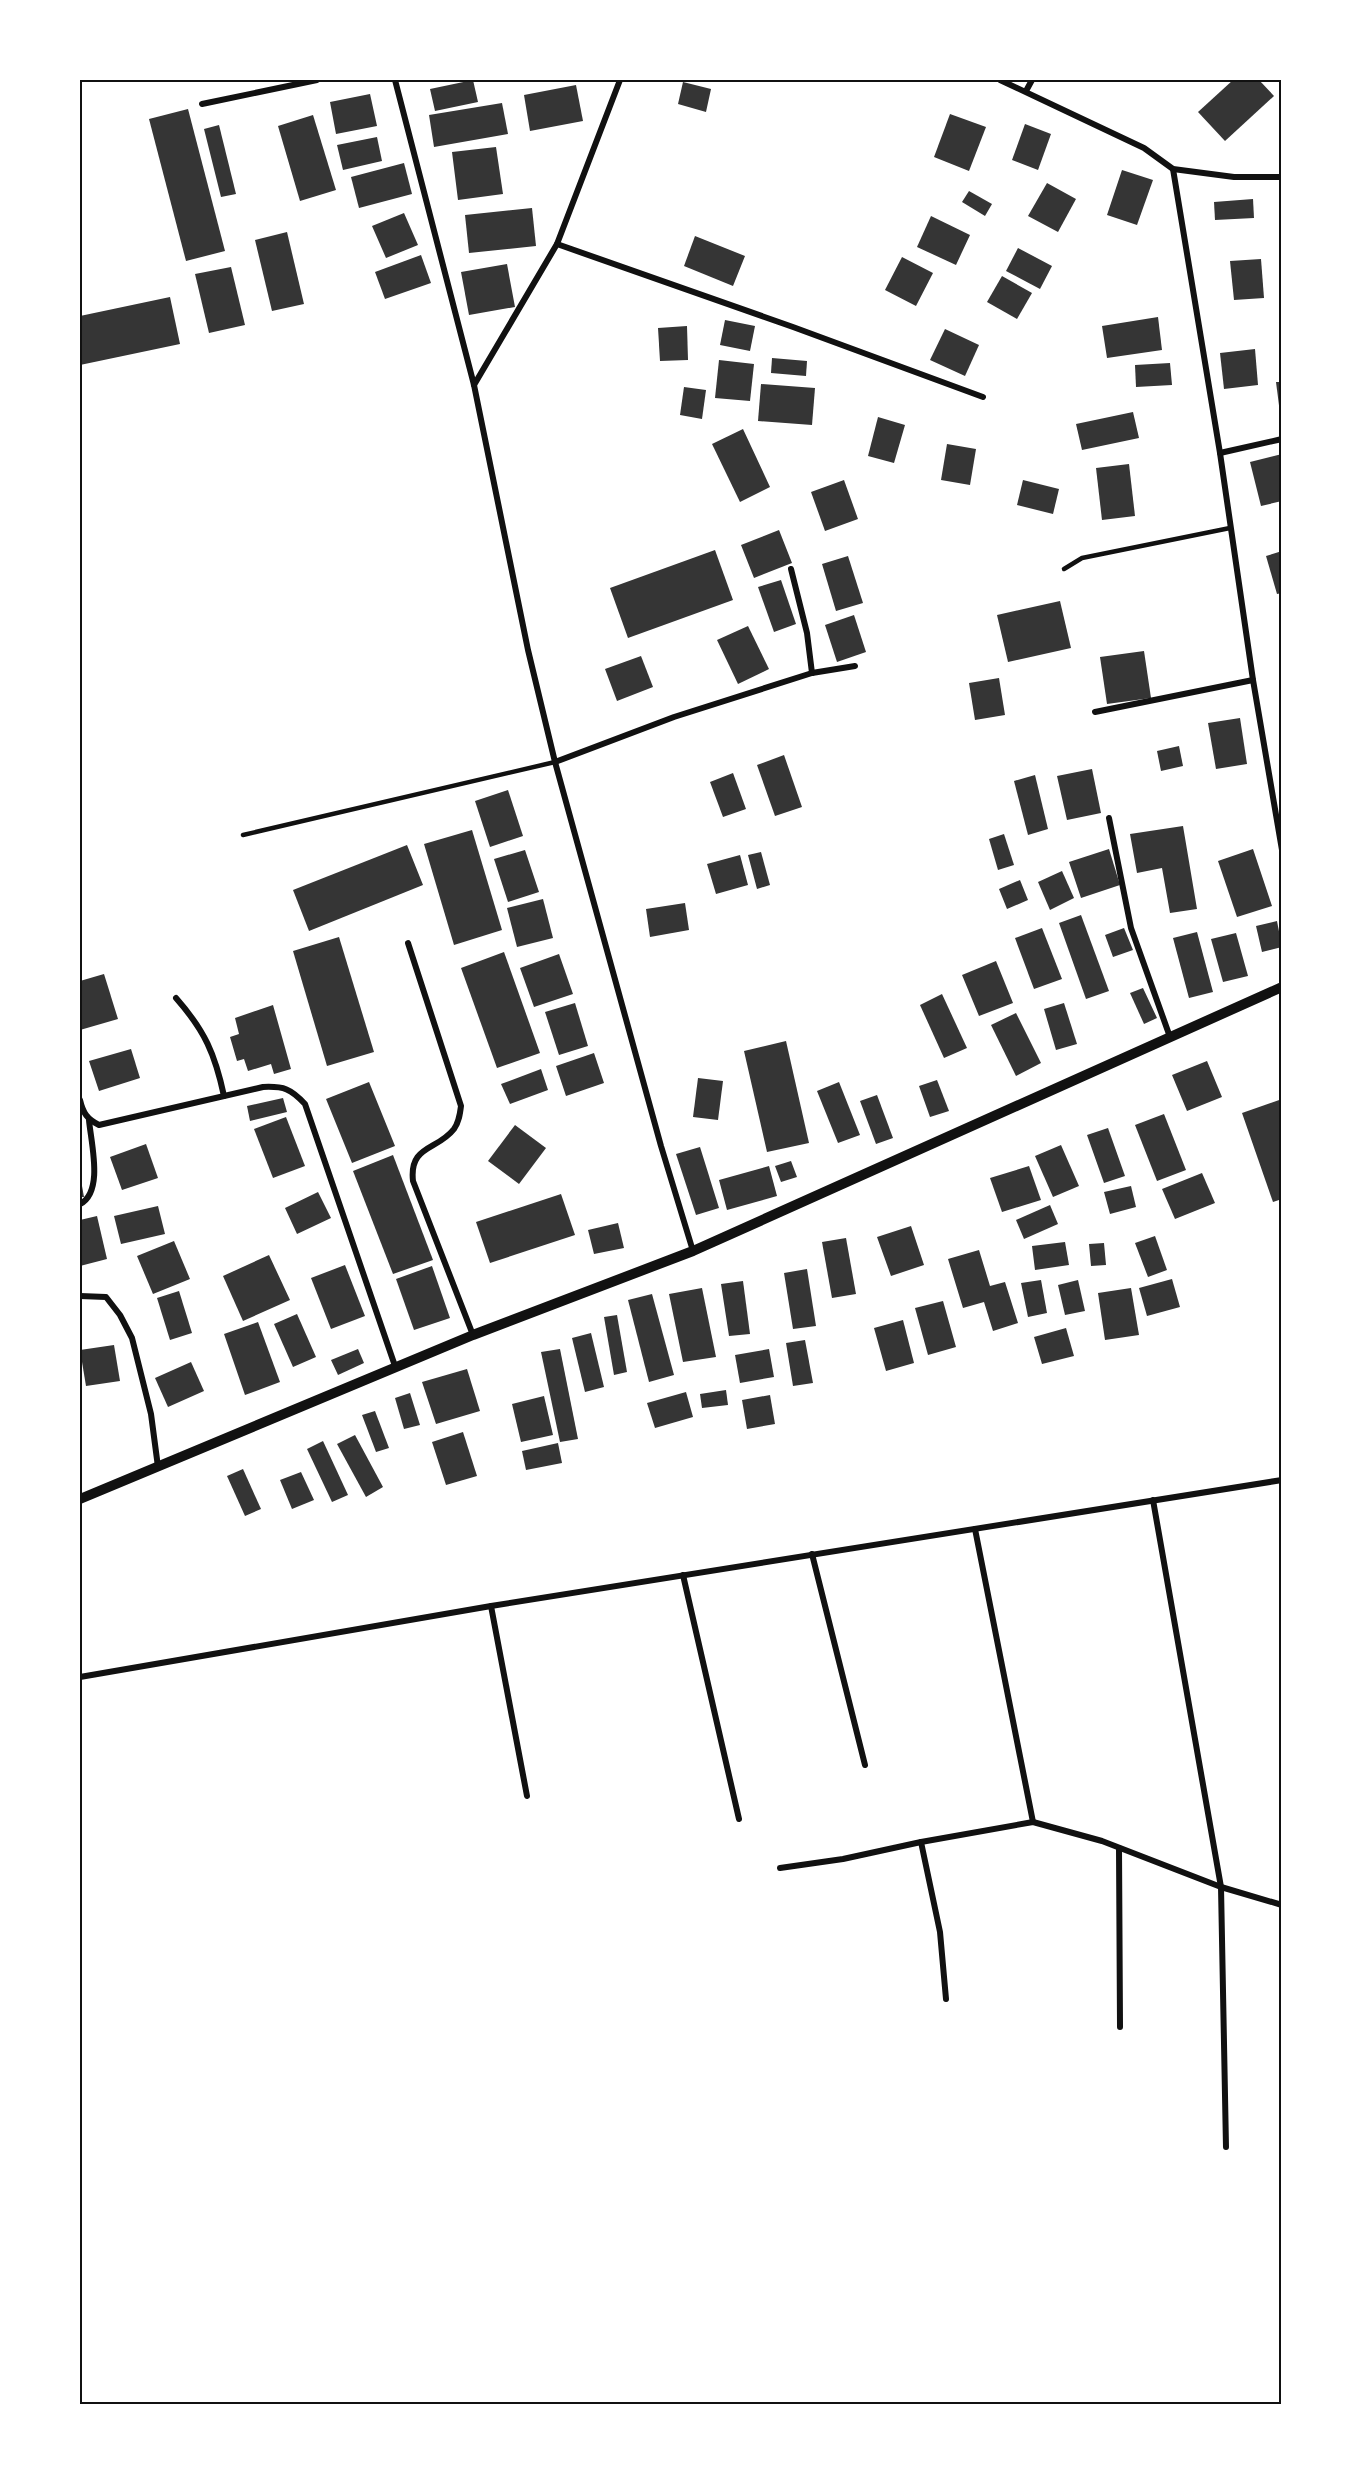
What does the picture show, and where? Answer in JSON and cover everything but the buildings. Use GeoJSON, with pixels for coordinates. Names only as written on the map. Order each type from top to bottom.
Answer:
{"type":"FeatureCollection","features":[{"type":"Feature","properties":{"kind":"street"},"geometry":{"type":"LineString","coordinates":[[202,104],[317,80]]}},
{"type":"Feature","properties":{"kind":"street"},"geometry":{"type":"LineString","coordinates":[[395,80],[474,385],[528,650],[555,762],[661,1146],[693,1251]]}},
{"type":"Feature","properties":{"kind":"street"},"geometry":{"type":"LineString","coordinates":[[474,385],[557,244],[620,80]]}},
{"type":"Feature","properties":{"kind":"street"},"geometry":{"type":"LineString","coordinates":[[1000,80],[1144,148],[1173,169],[1234,177],[1281,177]]}},
{"type":"Feature","properties":{"kind":"street"},"geometry":{"type":"LineString","coordinates":[[1026,91],[1032,80]]}},
{"type":"Feature","properties":{"kind":"street"},"geometry":{"type":"LineString","coordinates":[[1173,169],[1220,453],[1253,680],[1281,850]]}},
{"type":"Feature","properties":{"kind":"street"},"geometry":{"type":"LineString","coordinates":[[557,244],[983,397]]}},
{"type":"Feature","properties":{"kind":"street"},"geometry":{"type":"LineString","coordinates":[[1220,453],[1281,439]]}},
{"type":"Feature","properties":{"kind":"street"},"geometry":{"type":"LineString","coordinates":[[791,569],[807,633],[812,672]]}},
{"type":"Feature","properties":{"kind":"street"},"geometry":{"type":"LineString","coordinates":[[555,762],[674,717],[812,672],[855,666]]}},
{"type":"Feature","properties":{"kind":"street"},"geometry":{"type":"LineString","coordinates":[[1095,712],[1253,680]]}},
{"type":"Feature","properties":{"kind":"street"},"geometry":{"type":"LineString","coordinates":[[1109,818],[1131,928],[1170,1037]]}},
{"type":"Feature","properties":{"kind":"street"},"geometry":{"type":"LineString","coordinates":[[408,942],[461,1106],[459,1119],[453,1130],[416,1157],[411,1169],[413,1181],[473,1335]]}},
{"type":"Feature","properties":{"kind":"street"},"geometry":{"type":"LineString","coordinates":[[80,1499],[395,1366],[693,1251],[1281,987]]}},
{"type":"Feature","properties":{"kind":"street"},"geometry":{"type":"LineString","coordinates":[[176,998],[209,1043],[217,1062],[225,1096]]}},
{"type":"Feature","properties":{"kind":"street"},"geometry":{"type":"LineString","coordinates":[[80,1100],[82,1110],[89,1120],[99,1125],[279,1086],[294,1092],[305,1104],[395,1366]]}},
{"type":"Feature","properties":{"kind":"street"},"geometry":{"type":"LineString","coordinates":[[80,1204],[90,1194],[94,1179],[89,1120]]}},
{"type":"Feature","properties":{"kind":"street"},"geometry":{"type":"LineString","coordinates":[[80,1296],[106,1297],[120,1315],[132,1338],[151,1414],[158,1467]]}},
{"type":"Feature","properties":{"kind":"street"},"geometry":{"type":"LineString","coordinates":[[80,1677],[490,1606],[1281,1480]]}},
{"type":"Feature","properties":{"kind":"street"},"geometry":{"type":"LineString","coordinates":[[1153,1500],[1221,1887],[1226,2146]]}},
{"type":"Feature","properties":{"kind":"street"},"geometry":{"type":"LineString","coordinates":[[975,1529],[1032,1822]]}},
{"type":"Feature","properties":{"kind":"street"},"geometry":{"type":"LineString","coordinates":[[812,1554],[865,1766]]}},
{"type":"Feature","properties":{"kind":"street"},"geometry":{"type":"LineString","coordinates":[[683,1575],[739,1819]]}},
{"type":"Feature","properties":{"kind":"street"},"geometry":{"type":"LineString","coordinates":[[490,1606],[527,1796]]}},
{"type":"Feature","properties":{"kind":"street"},"geometry":{"type":"LineString","coordinates":[[780,1868],[843,1859],[1032,1822],[1102,1841],[1221,1887],[1281,1905]]}},
{"type":"Feature","properties":{"kind":"street"},"geometry":{"type":"LineString","coordinates":[[921,1842],[940,1932],[946,1999]]}},
{"type":"Feature","properties":{"kind":"street"},"geometry":{"type":"LineString","coordinates":[[1119,1848],[1120,2027]]}},
{"type":"Feature","properties":{"kind":"lane"},"geometry":{"type":"LineString","coordinates":[[1064,569],[1082,558],[1230,528]]}},
{"type":"Feature","properties":{"kind":"lane"},"geometry":{"type":"LineString","coordinates":[[243,835],[555,762]]}}]}
